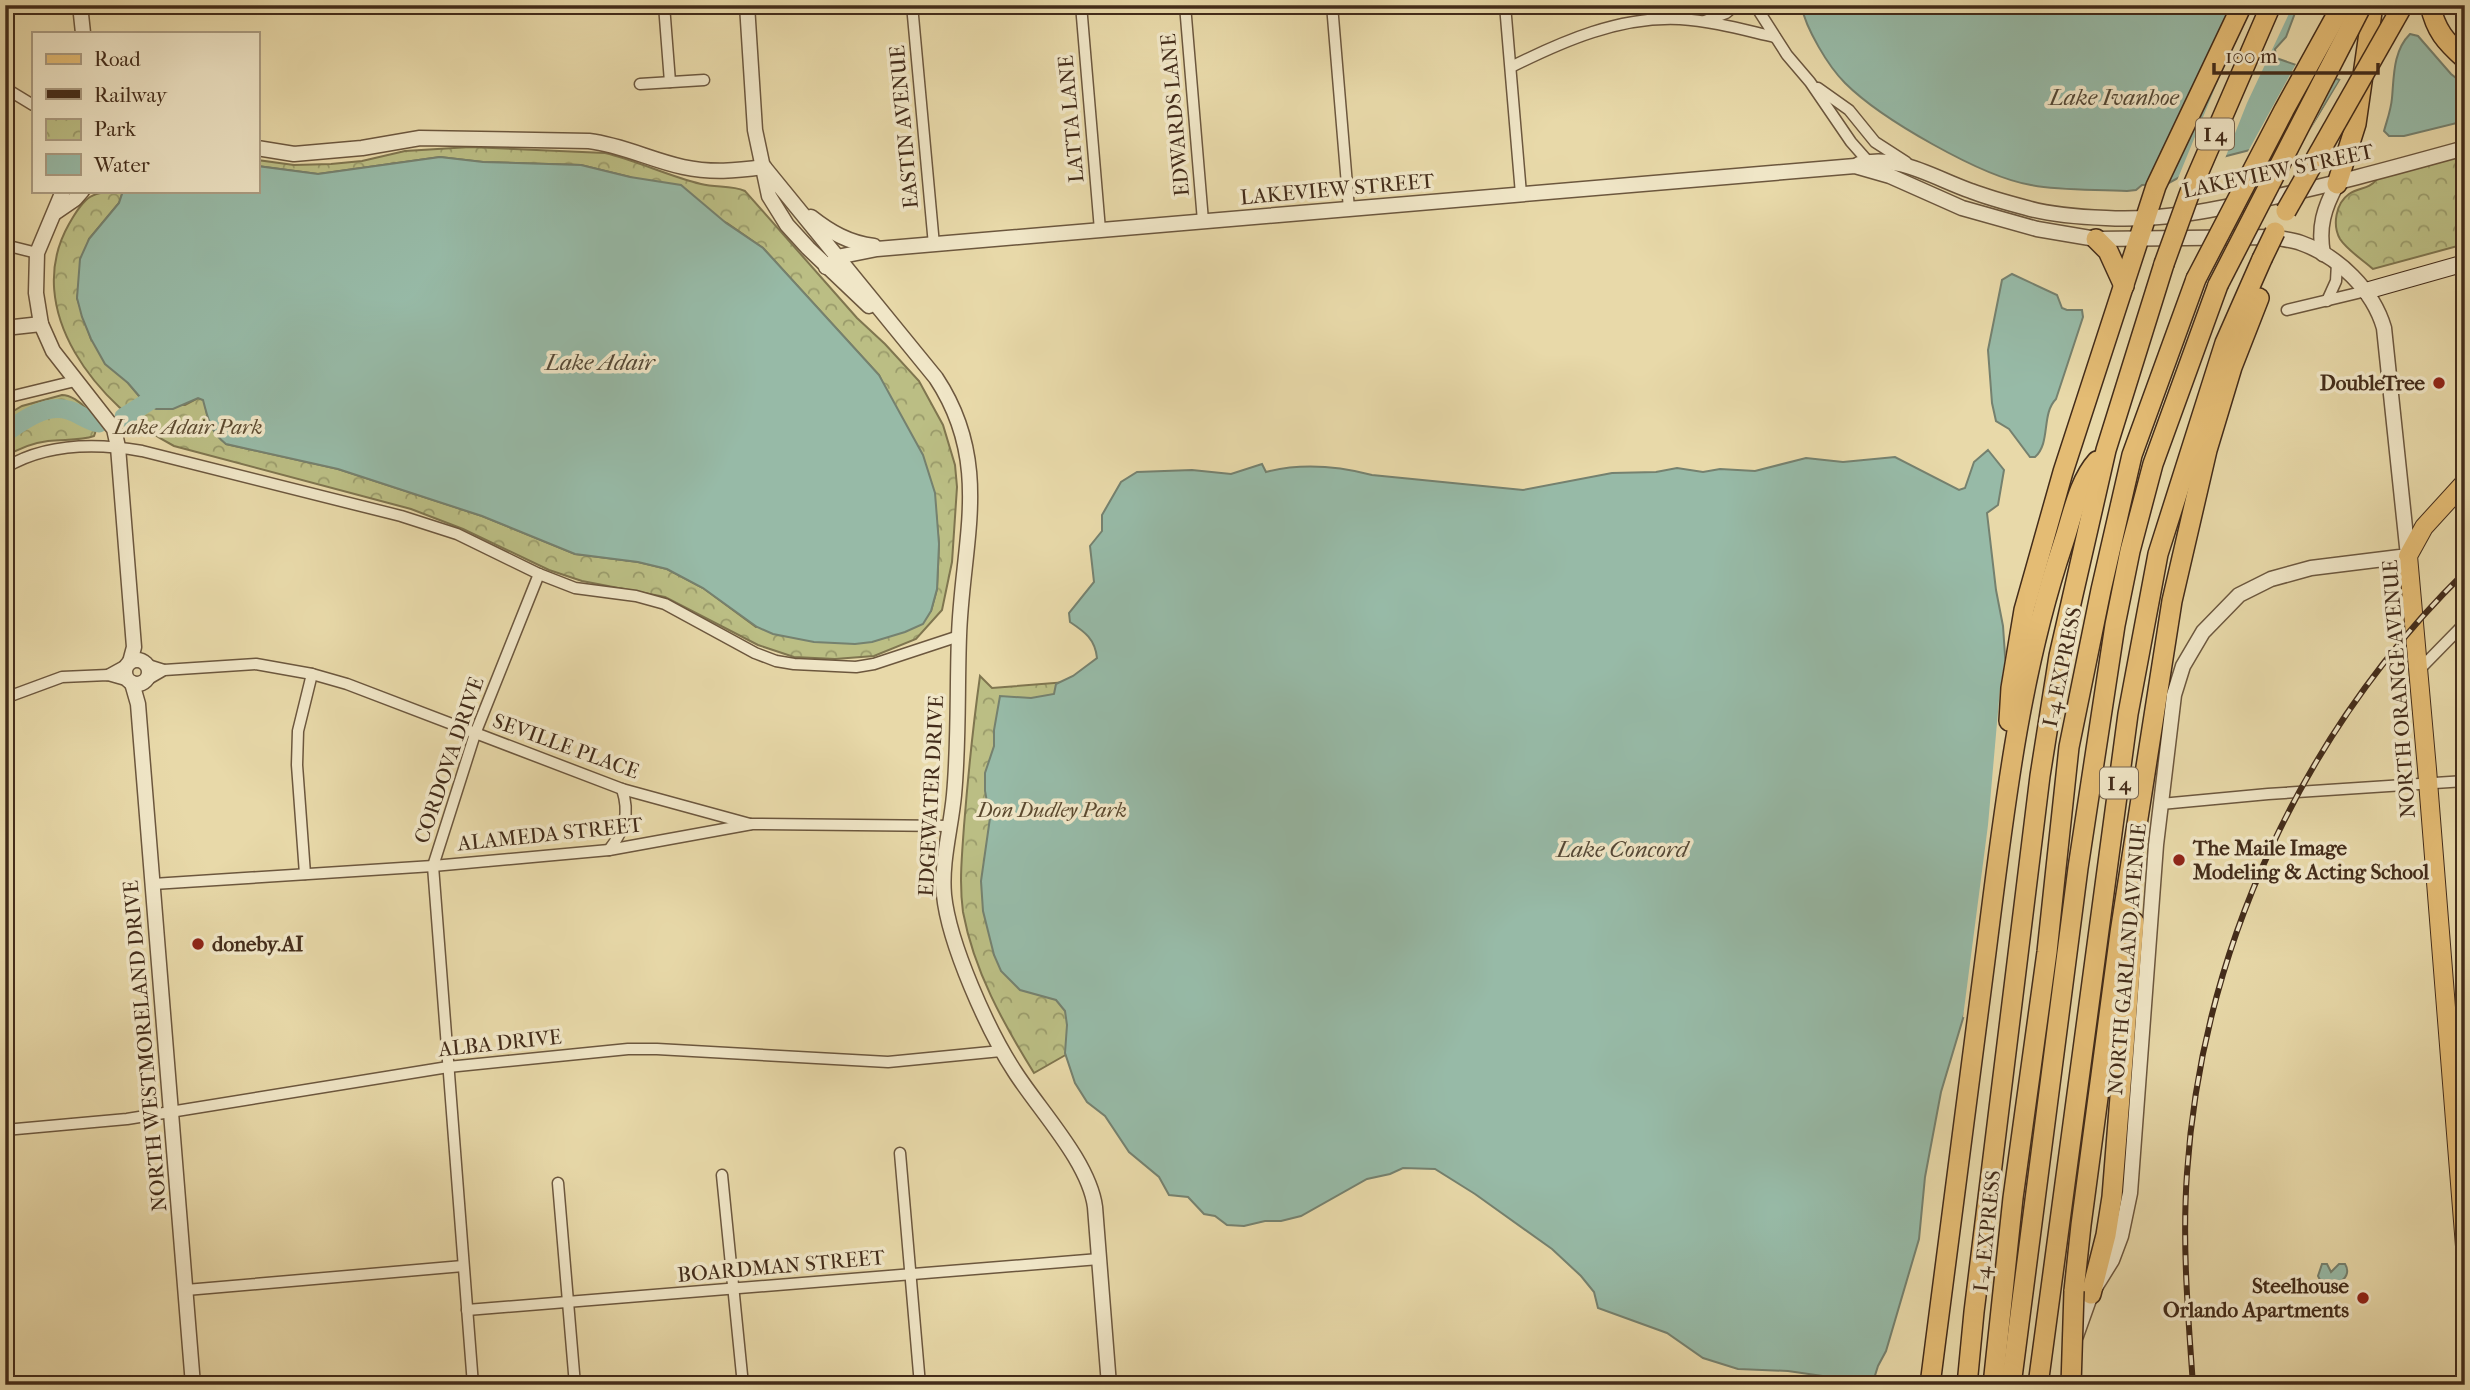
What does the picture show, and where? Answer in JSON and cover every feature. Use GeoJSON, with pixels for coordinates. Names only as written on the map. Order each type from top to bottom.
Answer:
{"type":"FeatureCollection","features":[{"type":"Feature","properties":{"kind":"highway"},"geometry":{"type":"LineString","coordinates":[[2006,792],[2011,688],[2024,614],[2063,472],[2157,187],[2242,5]]}},
{"type":"Feature","properties":{"kind":"highway","name":"I 4"},"geometry":{"type":"LineString","coordinates":[[1967,1385],[2040,776],[2059,656],[2106,450],[2164,264],[2190,192],[2271,5]]}},
{"type":"Feature","properties":{"kind":"highway","name":"I-4 EXPRESS"},"geometry":{"type":"LineString","coordinates":[[2011,1385],[2013,1198],[2047,952],[2069,747],[2132,455],[2196,279],[2342,5]]}},
{"type":"Feature","properties":{"kind":"highway","name":"I-4 EXPRESS"},"geometry":{"type":"LineString","coordinates":[[1993,1385],[2010,1317],[2115,625],[2130,551],[2153,464],[2218,285],[2362,5]]}},
{"type":"Feature","properties":{"kind":"highway"},"geometry":{"type":"LineString","coordinates":[[2337,184],[2356,124],[2372,5]]}},
{"type":"Feature","properties":{"kind":"highway"},"geometry":{"type":"LineString","coordinates":[[2082,1293],[2106,1235],[2114,1175],[2141,837],[2152,802],[2172,601],[2190,514],[2223,396],[2275,232],[2346,101],[2403,5]]}},
{"type":"Feature","properties":{"kind":"highway"},"geometry":{"type":"LineString","coordinates":[[2430,5],[2435,25],[2449,45],[2465,59]]}},
{"type":"Feature","properties":{"kind":"highway"},"geometry":{"type":"LineString","coordinates":[[2096,239],[2111,257],[2124,286]]}},
{"type":"Feature","properties":{"kind":"highway","name":"I 4"},"geometry":{"type":"LineString","coordinates":[[2038,1385],[2128,714],[2158,554],[2225,343],[2266,260]]}},
{"type":"Feature","properties":{"kind":"highway"},"geometry":{"type":"LineString","coordinates":[[1930,1385],[2006,792],[2024,693],[2047,592],[2090,469],[2106,450]]}},
{"type":"Feature","properties":{"kind":"highway"},"geometry":{"type":"LineString","coordinates":[[2071,1385],[2082,1293],[2081,1225],[2120,933],[2134,837],[2152,802]]}},
{"type":"Feature","properties":{"kind":"highway"},"geometry":{"type":"LineString","coordinates":[[1933,1364],[1940,1385]]}},
{"type":"Feature","properties":{"kind":"main road"},"geometry":{"type":"LineString","coordinates":[[2366,291],[2465,263]]}},
{"type":"Feature","properties":{"kind":"main road","name":"NORTH ORANGE AVENUE"},"geometry":{"type":"LineString","coordinates":[[2465,482],[2424,527],[2408,556],[2459,1105],[2465,1246]]}},
{"type":"Feature","properties":{"kind":"street"},"geometry":{"type":"LineString","coordinates":[[80,5],[83,32]]}},
{"type":"Feature","properties":{"kind":"street"},"geometry":{"type":"LineString","coordinates":[[664,5],[670,82]]}},
{"type":"Feature","properties":{"kind":"street","name":"EDGEWATER DRIVE"},"geometry":{"type":"LineString","coordinates":[[747,5],[755,130],[769,196],[787,225],[873,299],[942,388],[956,414],[966,447],[971,496],[959,636],[956,775],[944,887],[948,919],[960,955],[1001,1051],[1089,1180],[1094,1199],[1109,1385]]}},
{"type":"Feature","properties":{"kind":"street","name":"EASTIN AVENUE"},"geometry":{"type":"LineString","coordinates":[[912,5],[934,245]]}},
{"type":"Feature","properties":{"kind":"street","name":"LATTA LANE"},"geometry":{"type":"LineString","coordinates":[[1082,5],[1100,230]]}},
{"type":"Feature","properties":{"kind":"street","name":"EDWARDS LANE"},"geometry":{"type":"LineString","coordinates":[[1185,5],[1203,221]]}},
{"type":"Feature","properties":{"kind":"street"},"geometry":{"type":"LineString","coordinates":[[1332,5],[1349,209]]}},
{"type":"Feature","properties":{"kind":"street"},"geometry":{"type":"LineString","coordinates":[[1505,5],[1521,194]]}},
{"type":"Feature","properties":{"kind":"street"},"geometry":{"type":"LineString","coordinates":[[1702,22],[1727,13],[1736,5]]}},
{"type":"Feature","properties":{"kind":"street"},"geometry":{"type":"LineString","coordinates":[[1755,5],[1851,142],[1861,164]]}},
{"type":"Feature","properties":{"kind":"street"},"geometry":{"type":"LineString","coordinates":[[1511,67],[1560,43],[1600,30],[1667,19],[1702,22],[1775,37]]}},
{"type":"Feature","properties":{"kind":"street"},"geometry":{"type":"LineString","coordinates":[[640,84],[704,80]]}},
{"type":"Feature","properties":{"kind":"street"},"geometry":{"type":"LineString","coordinates":[[1810,82],[1849,110],[1875,142],[1924,172]]}},
{"type":"Feature","properties":{"kind":"street"},"geometry":{"type":"LineString","coordinates":[[5,88],[32,104]]}},
{"type":"Feature","properties":{"kind":"street"},"geometry":{"type":"LineString","coordinates":[[259,148],[294,154],[362,148],[420,138],[589,141],[611,144],[682,166],[708,171],[729,172],[764,167]]}},
{"type":"Feature","properties":{"kind":"street","name":"LAKEVIEW STREET"},"geometry":{"type":"LineString","coordinates":[[832,263],[849,254],[893,248],[1882,162],[1924,172],[1972,192],[2030,209],[2107,218],[2147,217],[2214,210],[2337,184],[2465,148]]}},
{"type":"Feature","properties":{"kind":"street","name":"LAKEVIEW STREET"},"geometry":{"type":"LineString","coordinates":[[1861,164],[1981,215],[2037,229],[2096,239],[2273,237],[2301,243],[2337,263],[2374,301],[2384,328],[2408,556]]}},
{"type":"Feature","properties":{"kind":"street","name":"EDGEWATER DRIVE"},"geometry":{"type":"LineString","coordinates":[[764,167],[793,204],[832,263]]}},
{"type":"Feature","properties":{"kind":"street"},"geometry":{"type":"LineString","coordinates":[[2323,254],[2321,220],[2337,184]]}},
{"type":"Feature","properties":{"kind":"street"},"geometry":{"type":"LineString","coordinates":[[5,698],[62,677],[108,675],[137,682],[149,674],[136,663],[118,447],[114,429],[53,351],[41,324],[36,293],[37,254],[63,192]]}},
{"type":"Feature","properties":{"kind":"street"},"geometry":{"type":"LineString","coordinates":[[56,212],[81,192]]}},
{"type":"Feature","properties":{"kind":"street"},"geometry":{"type":"LineString","coordinates":[[793,204],[831,233],[860,244],[893,248]]}},
{"type":"Feature","properties":{"kind":"street"},"geometry":{"type":"LineString","coordinates":[[5,245],[37,254]]}},
{"type":"Feature","properties":{"kind":"street"},"geometry":{"type":"LineString","coordinates":[[2327,301],[2336,281],[2337,263]]}},
{"type":"Feature","properties":{"kind":"street"},"geometry":{"type":"LineString","coordinates":[[2287,310],[2366,291]]}},
{"type":"Feature","properties":{"kind":"street"},"geometry":{"type":"LineString","coordinates":[[5,328],[41,324]]}},
{"type":"Feature","properties":{"kind":"street"},"geometry":{"type":"LineString","coordinates":[[5,398],[75,381]]}},
{"type":"Feature","properties":{"kind":"street"},"geometry":{"type":"LineString","coordinates":[[5,468],[39,452],[58,448],[118,447],[401,516],[457,534],[575,588],[636,596],[665,604],[755,653],[794,664],[837,667],[874,664],[959,636]]}},
{"type":"Feature","properties":{"kind":"street","name":"NORTH GARLAND AVENUE"},"geometry":{"type":"LineString","coordinates":[[2152,802],[2179,675],[2191,649],[2203,632],[2239,595],[2271,579],[2311,568],[2408,556]]}},
{"type":"Feature","properties":{"kind":"street","name":"CORDOVA DRIVE"},"geometry":{"type":"LineString","coordinates":[[473,1385],[433,866],[475,734],[539,573]]}},
{"type":"Feature","properties":{"kind":"street"},"geometry":{"type":"LineString","coordinates":[[2419,670],[2465,623]]}},
{"type":"Feature","properties":{"kind":"street"},"geometry":{"type":"LineString","coordinates":[[108,675],[136,663]]}},
{"type":"Feature","properties":{"kind":"street"},"geometry":{"type":"LineString","coordinates":[[136,663],[125,675],[137,682]]}},
{"type":"Feature","properties":{"kind":"street","name":"SEVILLE PLACE"},"geometry":{"type":"LineString","coordinates":[[136,663],[164,670],[256,664],[312,674],[347,684],[622,789],[752,824]]}},
{"type":"Feature","properties":{"kind":"street","name":"SEVILLE PLACE"},"geometry":{"type":"LineString","coordinates":[[137,682],[164,670]]}},
{"type":"Feature","properties":{"kind":"street"},"geometry":{"type":"LineString","coordinates":[[305,874],[297,765],[298,731],[312,674]]}},
{"type":"Feature","properties":{"kind":"street","name":"NORTH WESTMORELAND DRIVE"},"geometry":{"type":"LineString","coordinates":[[137,682],[193,1385]]}},
{"type":"Feature","properties":{"kind":"street"},"geometry":{"type":"LineString","coordinates":[[2152,802],[2465,781]]}},
{"type":"Feature","properties":{"kind":"street"},"geometry":{"type":"LineString","coordinates":[[609,850],[621,834],[626,820],[626,803],[622,789]]}},
{"type":"Feature","properties":{"kind":"street","name":"ALAMEDA STREET"},"geometry":{"type":"LineString","coordinates":[[153,884],[433,866],[609,850],[752,824],[950,826]]}},
{"type":"Feature","properties":{"kind":"street","name":"ALBA DRIVE"},"geometry":{"type":"LineString","coordinates":[[5,1130],[171,1113],[448,1067],[628,1049],[888,1062],[1001,1051]]}},
{"type":"Feature","properties":{"kind":"street"},"geometry":{"type":"LineString","coordinates":[[900,1153],[920,1385]]}},
{"type":"Feature","properties":{"kind":"street"},"geometry":{"type":"LineString","coordinates":[[722,1175],[743,1385]]}},
{"type":"Feature","properties":{"kind":"street"},"geometry":{"type":"LineString","coordinates":[[558,1183],[575,1385]]}},
{"type":"Feature","properties":{"kind":"street","name":"BOARDMAN STREET"},"geometry":{"type":"LineString","coordinates":[[467,1310],[1099,1259]]}},
{"type":"Feature","properties":{"kind":"street"},"geometry":{"type":"LineString","coordinates":[[186,1290],[463,1266]]}},
{"type":"Feature","properties":{"kind":"street"},"geometry":{"type":"LineString","coordinates":[[2065,1385],[2082,1293]]}},
{"type":"Feature","properties":{"kind":"green space","name":"Lake Adair Park"},"geometry":{"type":"Polygon","coordinates":[[[470,147],[605,153],[689,181],[745,191],[857,318],[919,381],[943,425],[955,465],[957,487],[952,562],[942,610],[916,639],[874,656],[835,659],[794,657],[758,645],[665,597],[582,581],[549,570],[463,529],[411,509],[174,446],[146,429],[119,407],[95,381],[75,353],[61,322],[54,289],[56,257],[69,224],[85,201],[103,192],[123,192],[119,203],[89,239],[77,298],[91,339],[145,403],[185,405],[198,398],[204,400],[209,424],[226,444],[338,469],[482,516],[575,554],[638,562],[667,569],[703,588],[756,627],[931,611],[937,589],[939,544],[934,493],[879,375],[763,248],[727,223],[630,177],[581,165],[483,162],[440,157],[318,174],[259,166],[259,160],[294,165],[331,164],[362,161],[405,151],[470,147]]]}},
{"type":"Feature","properties":{"kind":"green space"},"geometry":{"type":"Polygon","coordinates":[[[2465,153],[2465,244],[2373,269],[2340,239],[2336,227],[2338,209],[2349,194],[2371,185],[2377,179],[2465,153]]]}},
{"type":"Feature","properties":{"kind":"green space"},"geometry":{"type":"Polygon","coordinates":[[[62,395],[75,399],[92,416],[96,430],[94,436],[36,443],[5,457],[5,416],[22,406],[62,395]]]}},
{"type":"Feature","properties":{"kind":"green space","name":"Don Dudley Park"},"geometry":{"type":"Polygon","coordinates":[[[980,676],[992,688],[1130,677],[1083,1045],[1034,1073],[1011,1035],[982,976],[963,912],[962,848],[980,676]]]}},
{"type":"Feature","properties":{"kind":"water","name":"Lake Ivanhoe"},"geometry":{"type":"Polygon","coordinates":[[[1801,5],[2298,5],[2286,37],[2275,49],[2276,58],[2340,80],[2310,129],[2281,142],[2211,160],[2167,184],[2142,185],[2136,190],[2127,191],[2043,187],[2010,180],[1986,171],[1933,144],[1882,113],[1838,76],[1813,36],[1801,5]]]}},
{"type":"Feature","properties":{"kind":"water"},"geometry":{"type":"Polygon","coordinates":[[[2410,34],[2418,36],[2451,74],[2465,85],[2465,121],[2404,136],[2389,136],[2384,131],[2391,102],[2395,64],[2400,48],[2410,34]]]}},
{"type":"Feature","properties":{"kind":"water","name":"Lake Adair"},"geometry":{"type":"Polygon","coordinates":[[[440,157],[483,162],[581,165],[630,177],[681,185],[726,223],[763,248],[879,375],[923,455],[935,493],[939,544],[937,589],[931,611],[923,624],[872,642],[855,644],[814,642],[773,634],[757,627],[703,588],[667,569],[638,562],[575,554],[482,516],[338,469],[226,444],[213,430],[203,400],[198,398],[173,409],[156,409],[145,403],[128,383],[105,364],[91,339],[77,298],[80,259],[89,239],[119,203],[123,192],[259,192],[259,166],[318,174],[440,157]]]}},
{"type":"Feature","properties":{"kind":"water"},"geometry":{"type":"Polygon","coordinates":[[[2012,274],[2057,295],[2062,308],[2082,310],[2083,317],[2056,399],[2051,405],[2043,444],[2035,457],[2030,457],[2009,429],[1996,421],[1992,403],[1988,350],[2002,280],[2012,274]]]}},
{"type":"Feature","properties":{"kind":"water","name":"Lake Concord"},"geometry":{"type":"Polygon","coordinates":[[[1988,450],[2004,470],[1998,505],[1987,513],[2003,626],[2012,758],[1967,1005],[1941,1092],[1925,1177],[1919,1239],[1886,1351],[1872,1385],[1851,1385],[1843,1379],[1788,1371],[1738,1369],[1703,1358],[1667,1333],[1598,1308],[1594,1292],[1552,1249],[1435,1169],[1403,1168],[1367,1179],[1301,1216],[1244,1226],[1227,1225],[1215,1216],[1204,1214],[1188,1197],[1169,1195],[1159,1177],[1129,1152],[1105,1116],[1087,1102],[1075,1083],[1065,1053],[1065,1011],[1056,1000],[1020,990],[1001,971],[994,955],[983,911],[981,881],[990,818],[985,773],[994,746],[1000,696],[1031,698],[1054,694],[1056,684],[1073,676],[1097,658],[1092,641],[1070,622],[1069,613],[1094,582],[1090,546],[1102,531],[1102,515],[1121,482],[1137,472],[1192,470],[1231,474],[1262,464],[1266,472],[1292,467],[1319,467],[1523,490],[1612,473],[1656,472],[1677,468],[1703,472],[1720,469],[1755,471],[1806,458],[1843,462],[1895,457],[1959,490],[1965,488],[1974,462],[1988,450]]]}},
{"type":"Feature","properties":{"kind":"water"},"geometry":{"type":"Polygon","coordinates":[[[2322,1264],[2327,1264],[2331,1272],[2339,1264],[2345,1264],[2346,1275],[2338,1283],[2329,1280],[2321,1282],[2318,1276],[2322,1264]]]}},
{"type":"Feature","properties":{"kind":"pier"},"geometry":{"type":"Polygon","coordinates":[[[2253,5],[2293,5],[2247,103],[2224,161],[2212,163],[2176,183],[2217,83],[2253,5]]]}},
{"type":"Feature","properties":{"kind":"pier"},"geometry":{"type":"Polygon","coordinates":[[[2297,62],[2338,75],[2310,131],[2342,77],[2343,81],[2313,132],[2282,146],[2246,155],[2297,62]]]}},
{"type":"Feature","properties":{"kind":"pier"},"geometry":{"type":"Polygon","coordinates":[[[2008,639],[2016,758],[1967,1018],[1963,1017],[1988,825],[2000,689],[2008,639]]]}},
{"type":"Feature","properties":{"kind":"waterway"},"geometry":{"type":"LineString","coordinates":[[124,417],[167,390]]}},
{"type":"Feature","properties":{"kind":"waterway"},"geometry":{"type":"LineString","coordinates":[[5,433],[35,414],[60,408],[99,423]]}},
{"type":"Feature","properties":{"kind":"railway"},"geometry":{"type":"LineString","coordinates":[[2193,1385],[2185,1253],[2187,1173],[2197,1089],[2214,1006],[2239,926],[2271,847],[2310,772],[2356,701],[2407,634],[2465,572]]}},
{"type":"Feature","properties":{"kind":"place","name":"DoubleTree"},"geometry":{"type":"Point","coordinates":[2439,383]}},
{"type":"Feature","properties":{"kind":"place","name":"The Maile Image Modeling & Acting School"},"geometry":{"type":"Point","coordinates":[2179,860]}},
{"type":"Feature","properties":{"kind":"place","name":"doneby.AI"},"geometry":{"type":"Point","coordinates":[198,944]}},
{"type":"Feature","properties":{"kind":"place","name":"Steelhouse Orlando Apartments"},"geometry":{"type":"Point","coordinates":[2363,1298]}}]}
